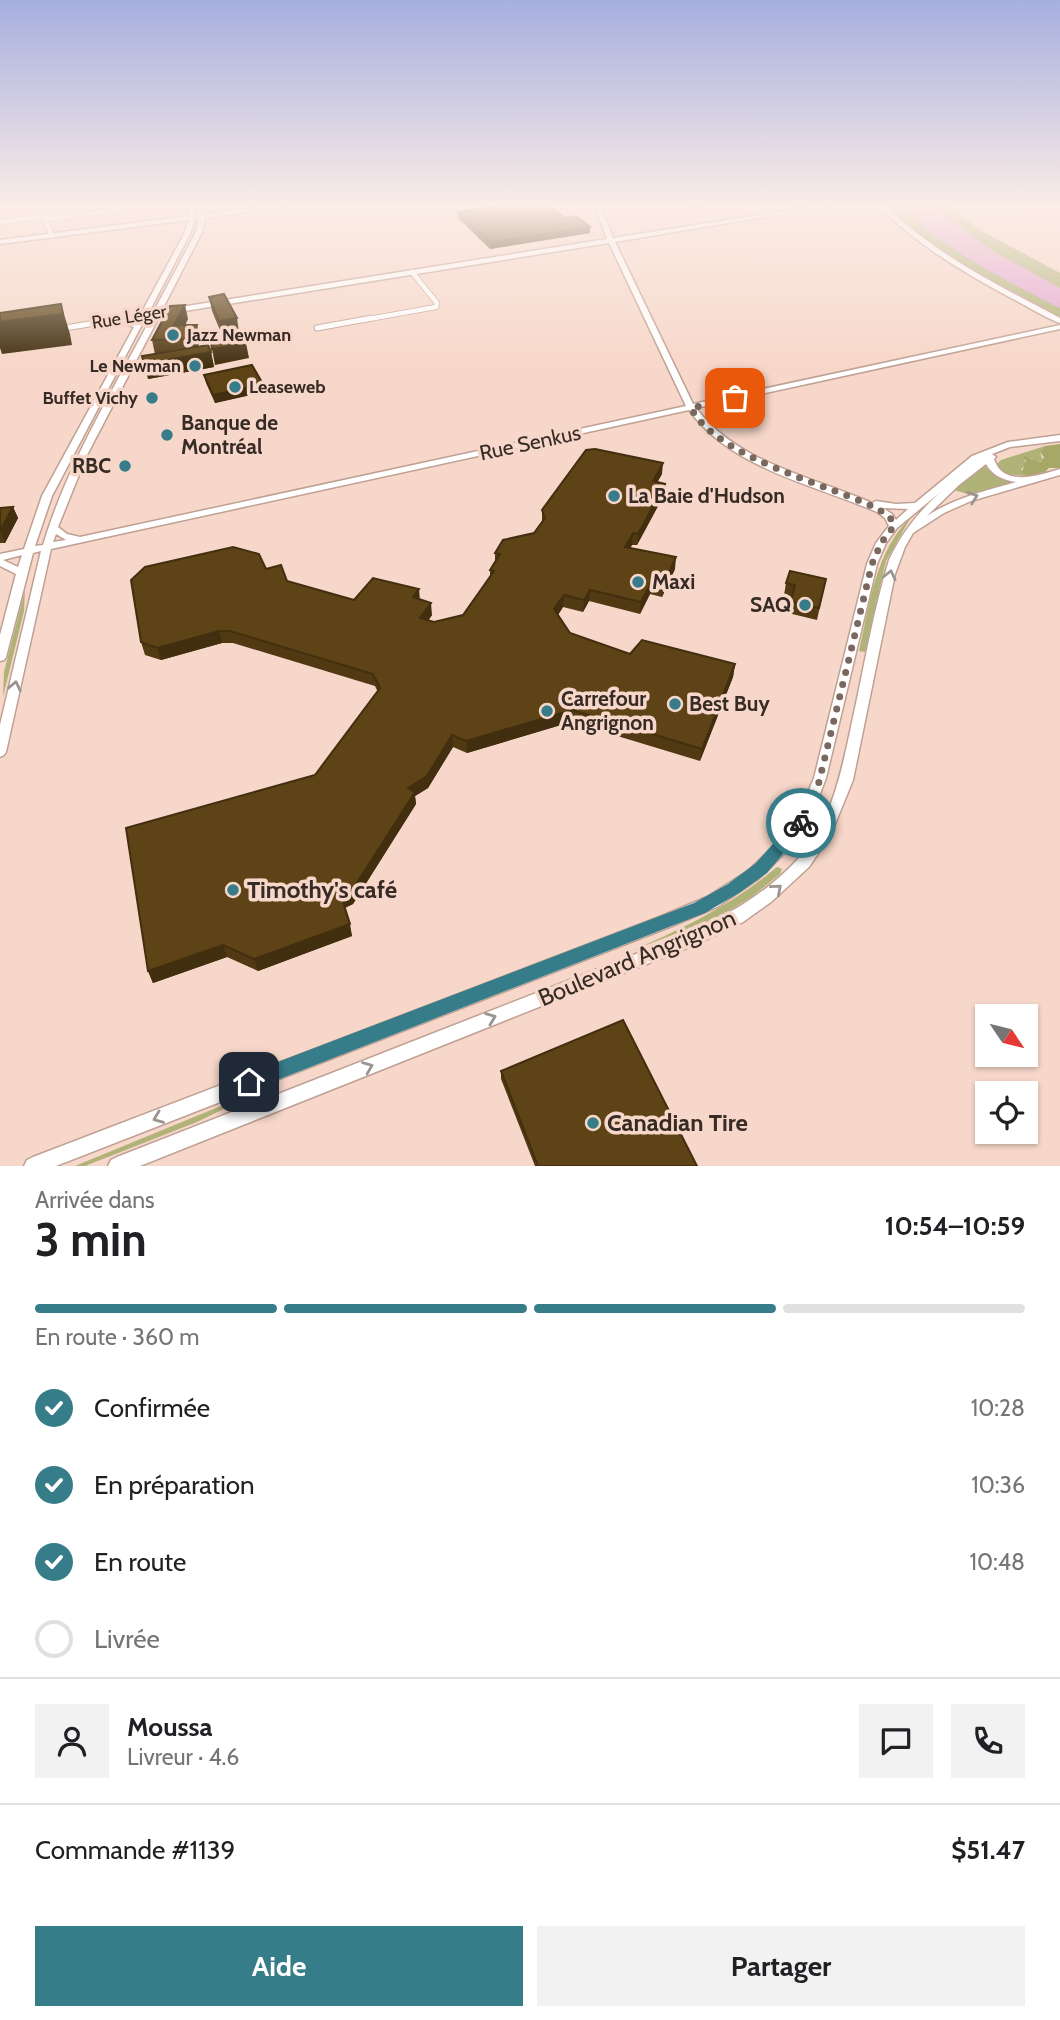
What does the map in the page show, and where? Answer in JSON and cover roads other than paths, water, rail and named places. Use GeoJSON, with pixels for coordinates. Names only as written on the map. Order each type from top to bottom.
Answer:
{"type":"FeatureCollection","features":[{"type":"Feature","properties":{"kind":"main road"},"geometry":{"type":"LineString","coordinates":[[0,657],[27,552],[49,492],[172,258]]}},
{"type":"Feature","properties":{"kind":"main road"},"geometry":{"type":"LineString","coordinates":[[0,752],[52,527],[71,480],[185,258]]}},
{"type":"Feature","properties":{"kind":"main road","name":"Rue Léger"},"geometry":{"type":"LineString","coordinates":[[144,315],[496,258]]}},
{"type":"Feature","properties":{"kind":"main road"},"geometry":{"type":"LineString","coordinates":[[620,258],[691,408],[705,427],[733,448],[856,498],[887,514],[894,526]]}},
{"type":"Feature","properties":{"kind":"main road"},"geometry":{"type":"LineString","coordinates":[[947,258],[1060,321]]}},
{"type":"Feature","properties":{"kind":"main road"},"geometry":{"type":"LineString","coordinates":[[163,302],[185,308]]}},
{"type":"Feature","properties":{"kind":"main road"},"geometry":{"type":"LineString","coordinates":[[116,320],[138,326]]}},
{"type":"Feature","properties":{"kind":"main road","name":"Rue Senkus"},"geometry":{"type":"LineString","coordinates":[[0,560],[1060,327]]}},
{"type":"Feature","properties":{"kind":"main road","name":"Boulevard Angrignon"},"geometry":{"type":"LineString","coordinates":[[117,1166],[692,939],[738,917],[766,898],[814,850],[839,803],[890,574],[907,534],[919,516],[972,469],[989,458],[1023,447],[1060,440]]}},
{"type":"Feature","properties":{"kind":"main road","name":"Boulevard Angrignon"},"geometry":{"type":"LineString","coordinates":[[33,1166],[667,921],[712,902],[753,875],[791,836],[813,800],[872,564],[881,543],[894,526],[980,455],[1008,445],[1060,440]]}},
{"type":"Feature","properties":{"kind":"main road"},"geometry":{"type":"LineString","coordinates":[[989,458],[991,467],[999,474],[1012,479],[1032,480]]}},
{"type":"Feature","properties":{"kind":"main road"},"geometry":{"type":"LineString","coordinates":[[907,534],[956,503],[1060,472]]}},
{"type":"Feature","properties":{"kind":"main road"},"geometry":{"type":"LineString","coordinates":[[856,498],[888,507],[917,506]]}},
{"type":"Feature","properties":{"kind":"main road"},"geometry":{"type":"LineString","coordinates":[[52,527],[64,536],[84,541]]}},
{"type":"Feature","properties":{"kind":"main road"},"geometry":{"type":"LineString","coordinates":[[0,560],[21,573]]}},
{"type":"Feature","properties":{"kind":"street"},"geometry":{"type":"LineString","coordinates":[[317,328],[436,307],[437,303],[412,272]]}},
{"type":"Feature","properties":{"kind":"street","name":"Rue Léger"},"geometry":{"type":"LineString","coordinates":[[58,329],[144,315]]}},
{"type":"Feature","properties":{"kind":"place","name":"Jazz Newman"},"geometry":{"type":"Point","coordinates":[173,335]}},
{"type":"Feature","properties":{"kind":"place","name":"Le Newman"},"geometry":{"type":"Point","coordinates":[195,366]}},
{"type":"Feature","properties":{"kind":"place","name":"Leaseweb"},"geometry":{"type":"Point","coordinates":[235,387]}},
{"type":"Feature","properties":{"kind":"place","name":"Buffet Vichy"},"geometry":{"type":"Point","coordinates":[152,398]}},
{"type":"Feature","properties":{"kind":"place","name":"Banque de Montréal"},"geometry":{"type":"Point","coordinates":[167,435]}},
{"type":"Feature","properties":{"kind":"place","name":"RBC"},"geometry":{"type":"Point","coordinates":[125,466]}},
{"type":"Feature","properties":{"kind":"place","name":"La Baie d'Hudson"},"geometry":{"type":"Point","coordinates":[614,496]}},
{"type":"Feature","properties":{"kind":"place","name":"Maxi"},"geometry":{"type":"Point","coordinates":[638,582]}},
{"type":"Feature","properties":{"kind":"place","name":"SAQ"},"geometry":{"type":"Point","coordinates":[805,605]}},
{"type":"Feature","properties":{"kind":"place","name":"Best Buy"},"geometry":{"type":"Point","coordinates":[675,704]}},
{"type":"Feature","properties":{"kind":"place","name":"Carrefour Angrignon"},"geometry":{"type":"Point","coordinates":[547,711]}},
{"type":"Feature","properties":{"kind":"place","name":"Timothy's café"},"geometry":{"type":"Point","coordinates":[233,890]}},
{"type":"Feature","properties":{"kind":"place","name":"Canadian Tire"},"geometry":{"type":"Point","coordinates":[593,1123]}}]}
